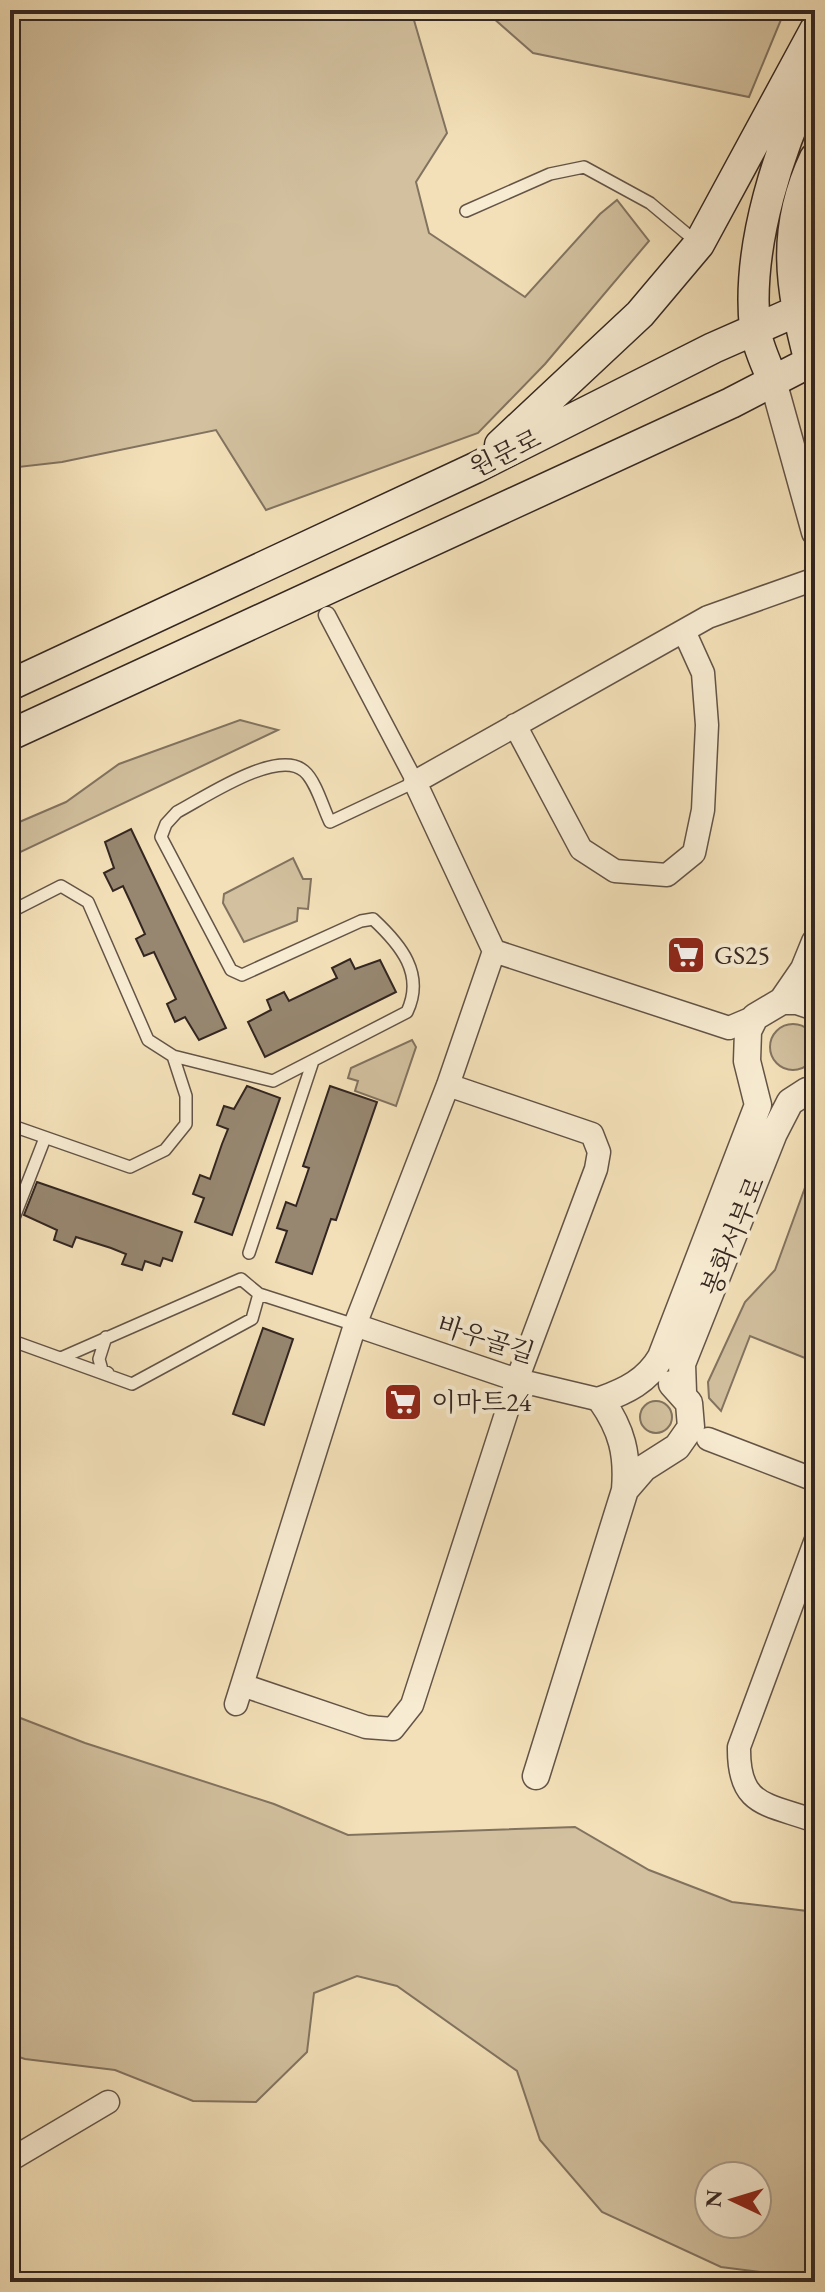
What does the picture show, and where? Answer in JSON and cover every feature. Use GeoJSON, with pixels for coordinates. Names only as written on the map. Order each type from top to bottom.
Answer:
{"type":"FeatureCollection","features":[{"type":"Feature","properties":{"kind":"main road"},"geometry":{"type":"LineString","coordinates":[[475,468],[640,314],[699,244],[815,30]]}},
{"type":"Feature","properties":{"kind":"main road"},"geometry":{"type":"LineString","coordinates":[[773,381],[755,329],[757,263],[773,172],[815,72]]}},
{"type":"Feature","properties":{"kind":"main road"},"geometry":{"type":"LineString","coordinates":[[813,368],[806,310],[790,264],[798,194],[815,158]]}},
{"type":"Feature","properties":{"kind":"main road"},"geometry":{"type":"LineString","coordinates":[[815,188],[815,217]]}},
{"type":"Feature","properties":{"kind":"main road","name":"원문로"},"geometry":{"type":"LineString","coordinates":[[10,685],[475,468],[755,329],[806,310]]}},
{"type":"Feature","properties":{"kind":"main road","name":"원문로"},"geometry":{"type":"LineString","coordinates":[[10,735],[773,381],[813,368]]}},
{"type":"Feature","properties":{"kind":"street"},"geometry":{"type":"LineString","coordinates":[[773,381],[815,532]]}},
{"type":"Feature","properties":{"kind":"street"},"geometry":{"type":"LineString","coordinates":[[415,782],[708,617],[815,579]]}},
{"type":"Feature","properties":{"kind":"street"},"geometry":{"type":"LineString","coordinates":[[327,615],[415,782],[494,951],[448,1085],[355,1325],[239,1695],[366,1727],[393,1729],[412,1705],[517,1380],[599,1152],[592,1134],[448,1085]]}},
{"type":"Feature","properties":{"kind":"street"},"geometry":{"type":"LineString","coordinates":[[515,725],[581,849],[615,871],[667,875],[694,853],[703,810],[707,725],[703,673],[684,631]]}},
{"type":"Feature","properties":{"kind":"street"},"geometry":{"type":"LineString","coordinates":[[494,951],[729,1028],[782,1001],[804,969],[815,942]]}},
{"type":"Feature","properties":{"kind":"street"},"geometry":{"type":"LineString","coordinates":[[782,1001],[797,1001],[815,1007]]}},
{"type":"Feature","properties":{"kind":"street"},"geometry":{"type":"LineString","coordinates":[[536,1776],[625,1490],[627,1463],[620,1430],[621,1400],[661,1357],[758,1105],[745,1046],[755,1017]]}},
{"type":"Feature","properties":{"kind":"street"},"geometry":{"type":"LineString","coordinates":[[729,1028],[750,1068],[777,1092],[811,1089]]}},
{"type":"Feature","properties":{"kind":"street","name":"봉화서부로"},"geometry":{"type":"LineString","coordinates":[[688,1404],[682,1364],[774,1133],[790,1102],[811,1089]]}},
{"type":"Feature","properties":{"kind":"street","name":"바우골길"},"geometry":{"type":"LineString","coordinates":[[355,1325],[517,1380],[601,1400]]}},
{"type":"Feature","properties":{"kind":"street"},"geometry":{"type":"LineString","coordinates":[[708,1439],[688,1404],[662,1380],[601,1400],[620,1430],[641,1452],[671,1450],[708,1439],[815,1480]]}},
{"type":"Feature","properties":{"kind":"street"},"geometry":{"type":"LineString","coordinates":[[625,1490],[644,1468],[671,1450],[691,1427],[688,1404]]}},
{"type":"Feature","properties":{"kind":"street"},"geometry":{"type":"LineString","coordinates":[[815,1542],[739,1747],[738,1777],[751,1797],[815,1821]]}},
{"type":"Feature","properties":{"kind":"street"},"geometry":{"type":"LineString","coordinates":[[10,2160],[108,2102]]}},
{"type":"Feature","properties":{"kind":"lane"},"geometry":{"type":"LineString","coordinates":[[466,211],[550,174],[584,167],[650,203],[699,244]]}},
{"type":"Feature","properties":{"kind":"lane"},"geometry":{"type":"LineString","coordinates":[[10,912],[61,886],[88,902],[148,1040],[173,1056],[273,1081],[407,1012],[416,992],[416,982],[395,939],[373,919],[361,921],[242,975],[231,970],[161,837],[166,824],[177,812],[270,765],[287,764],[305,772],[330,822],[415,782]]}},
{"type":"Feature","properties":{"kind":"lane"},"geometry":{"type":"LineString","coordinates":[[10,1125],[130,1167],[165,1150],[186,1124],[186,1096],[173,1056]]}},
{"type":"Feature","properties":{"kind":"lane"},"geometry":{"type":"LineString","coordinates":[[249,1253],[313,1061]]}},
{"type":"Feature","properties":{"kind":"lane"},"geometry":{"type":"LineString","coordinates":[[10,1228],[45,1138]]}},
{"type":"Feature","properties":{"kind":"lane"},"geometry":{"type":"LineString","coordinates":[[61,1358],[241,1279],[259,1294],[355,1325]]}},
{"type":"Feature","properties":{"kind":"lane"},"geometry":{"type":"LineString","coordinates":[[10,1340],[132,1384],[252,1319],[259,1294]]}},
{"type":"Feature","properties":{"kind":"lane"},"geometry":{"type":"LineString","coordinates":[[107,1336],[100,1345],[102,1370],[132,1384]]}},
{"type":"Feature","properties":{"kind":"shaded area"},"geometry":{"type":"Polygon","coordinates":[[[10,10],[411,10],[447,133],[416,182],[429,233],[525,297],[600,214],[617,200],[649,241],[545,364],[478,433],[266,510],[216,430],[62,462],[10,468],[10,10]]]}},
{"type":"Feature","properties":{"kind":"shaded area"},"geometry":{"type":"Polygon","coordinates":[[[484,10],[785,10],[749,97],[533,53],[484,10]]]}},
{"type":"Feature","properties":{"kind":"shaded area"},"geometry":{"type":"Polygon","coordinates":[[[240,720],[278,730],[10,857],[10,826],[66,802],[119,764],[240,720]]]}},
{"type":"Feature","properties":{"kind":"shaded area"},"geometry":{"type":"Polygon","coordinates":[[[293,858],[303,879],[311,879],[308,909],[298,908],[297,921],[244,942],[223,903],[224,894],[293,858]]]}},
{"type":"Feature","properties":{"kind":"shaded area"},"geometry":{"type":"Polygon","coordinates":[[[793,1024],[809,1031],[816,1047],[809,1063],[793,1070],[777,1063],[770,1047],[777,1031],[793,1024]]]}},
{"type":"Feature","properties":{"kind":"shaded area"},"geometry":{"type":"Polygon","coordinates":[[[412,1040],[416,1047],[396,1106],[355,1091],[358,1081],[348,1078],[351,1068],[412,1040]]]}},
{"type":"Feature","properties":{"kind":"shaded area"},"geometry":{"type":"Polygon","coordinates":[[[815,1160],[815,1362],[750,1336],[721,1411],[709,1398],[708,1382],[745,1302],[775,1270],[815,1160]]]}},
{"type":"Feature","properties":{"kind":"shaded area"},"geometry":{"type":"Polygon","coordinates":[[[656,1401],[668,1405],[672,1417],[668,1429],[656,1433],[644,1429],[640,1417],[644,1405],[656,1401]]]}},
{"type":"Feature","properties":{"kind":"shaded area"},"geometry":{"type":"Polygon","coordinates":[[[10,1714],[85,1743],[274,1804],[348,1835],[575,1827],[649,1870],[732,1902],[815,1912],[815,2279],[721,2267],[602,2212],[540,2140],[517,2071],[397,1986],[357,1976],[314,1993],[307,2052],[256,2102],[193,2101],[115,2070],[25,2059],[10,2054],[10,1714]]]}},
{"type":"Feature","properties":{"kind":"building"},"geometry":{"type":"Polygon","coordinates":[[[131,829],[226,1028],[199,1040],[185,1017],[175,1022],[167,1004],[176,999],[154,952],[144,956],[136,939],[145,934],[123,886],[113,891],[104,873],[114,868],[105,842],[131,829]]]}},
{"type":"Feature","properties":{"kind":"building"},"geometry":{"type":"Polygon","coordinates":[[[350,959],[355,969],[380,960],[396,992],[265,1057],[248,1022],[271,1010],[267,1000],[284,992],[289,1001],[337,978],[332,968],[350,959]]]}},
{"type":"Feature","properties":{"kind":"building"},"geometry":{"type":"Polygon","coordinates":[[[247,1086],[280,1098],[232,1235],[195,1222],[204,1198],[193,1194],[200,1175],[210,1179],[228,1129],[217,1125],[224,1106],[234,1109],[247,1086]]]}},
{"type":"Feature","properties":{"kind":"building"},"geometry":{"type":"Polygon","coordinates":[[[330,1086],[377,1102],[336,1220],[331,1219],[312,1274],[276,1262],[287,1231],[277,1228],[286,1202],[296,1206],[309,1168],[303,1166],[330,1086]]]}},
{"type":"Feature","properties":{"kind":"building"},"geometry":{"type":"Polygon","coordinates":[[[37,1182],[182,1232],[172,1261],[163,1258],[160,1266],[145,1261],[142,1270],[122,1264],[126,1254],[111,1248],[76,1237],[72,1247],[54,1240],[57,1230],[24,1215],[37,1182]]]}},
{"type":"Feature","properties":{"kind":"building"},"geometry":{"type":"Polygon","coordinates":[[[263,1328],[293,1339],[264,1425],[233,1414],[263,1328]]]}},
{"type":"Feature","properties":{"kind":"place","name":"GS25"},"geometry":{"type":"Point","coordinates":[686,955]}},
{"type":"Feature","properties":{"kind":"place","name":"이마트24"},"geometry":{"type":"Point","coordinates":[403,1402]}}]}
